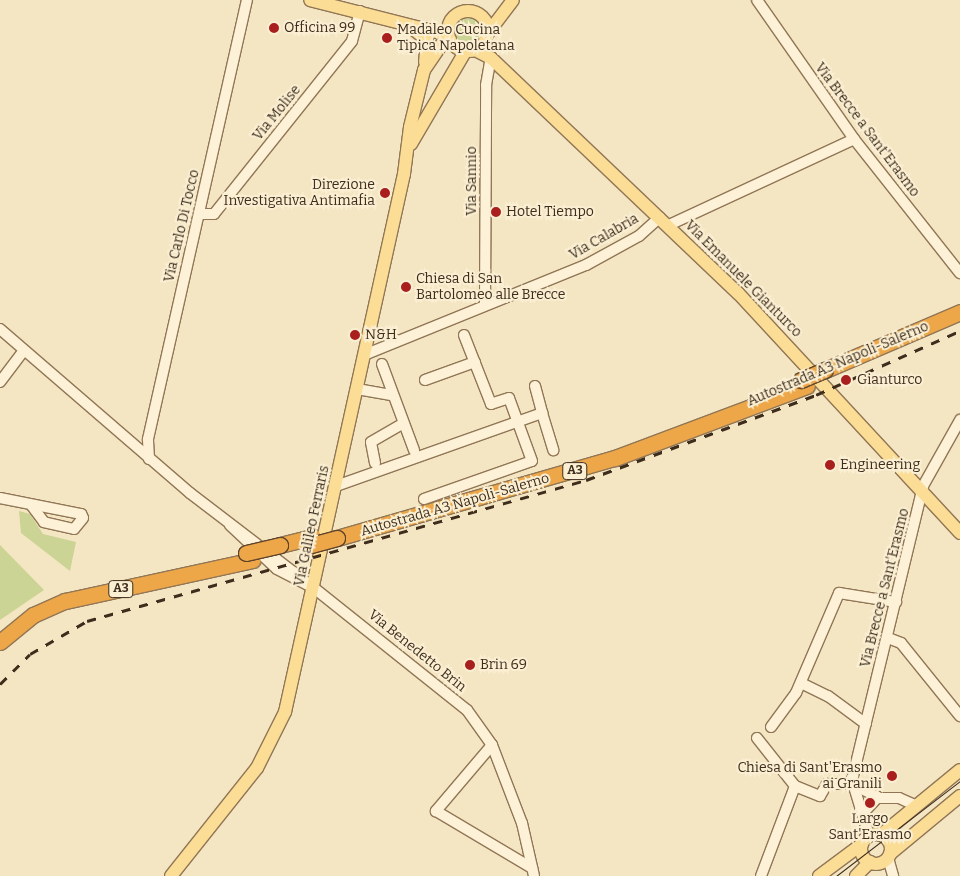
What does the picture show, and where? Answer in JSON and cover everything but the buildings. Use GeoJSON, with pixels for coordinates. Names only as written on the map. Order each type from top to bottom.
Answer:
{"type":"FeatureCollection","features":[{"type":"Feature","properties":{"kind":"highway","name":"Autostrada A3 Napoli-Salerno"},"geometry":{"type":"LineString","coordinates":[[828,373],[960,312]]}},
{"type":"Feature","properties":{"kind":"highway","name":"Autostrada A3 Napoli-Salerno"},"geometry":{"type":"LineString","coordinates":[[0,642],[33,616],[65,601],[312,541],[596,464],[960,320]]}},
{"type":"Feature","properties":{"kind":"highway","name":"Autostrada A3 Napoli-Salerno"},"geometry":{"type":"LineString","coordinates":[[0,628],[25,609],[64,592],[250,556]]}},
{"type":"Feature","properties":{"kind":"main road"},"geometry":{"type":"LineString","coordinates":[[310,0],[414,24],[448,35]]}},
{"type":"Feature","properties":{"kind":"main road","name":"Via Galileo Ferraris"},"geometry":{"type":"LineString","coordinates":[[481,16],[494,15],[513,0]]}},
{"type":"Feature","properties":{"kind":"main road","name":"Via Galileo Ferraris"},"geometry":{"type":"LineString","coordinates":[[407,150],[444,91],[513,0]]}},
{"type":"Feature","properties":{"kind":"main road"},"geometry":{"type":"LineString","coordinates":[[414,24],[452,18],[466,11],[481,16],[478,44],[454,46],[448,35],[452,18]]}},
{"type":"Feature","properties":{"kind":"main road"},"geometry":{"type":"LineString","coordinates":[[389,19],[426,36],[424,70]]}},
{"type":"Feature","properties":{"kind":"main road","name":"Via Galileo Ferraris"},"geometry":{"type":"LineString","coordinates":[[171,876],[257,768],[278,732],[314,588],[424,70],[448,35]]}},
{"type":"Feature","properties":{"kind":"main road","name":"Via Emanuele Gianturco"},"geometry":{"type":"LineString","coordinates":[[478,44],[664,221],[960,533]]}},
{"type":"Feature","properties":{"kind":"main road"},"geometry":{"type":"LineString","coordinates":[[421,88],[421,97],[430,103],[444,91]]}},
{"type":"Feature","properties":{"kind":"main road"},"geometry":{"type":"LineString","coordinates":[[819,876],[917,806],[960,770]]}},
{"type":"Feature","properties":{"kind":"main road"},"geometry":{"type":"LineString","coordinates":[[856,876],[870,862],[889,856],[960,796]]}},
{"type":"Feature","properties":{"kind":"main road"},"geometry":{"type":"LineString","coordinates":[[870,838],[890,843],[889,856]]}},
{"type":"Feature","properties":{"kind":"main road"},"geometry":{"type":"LineString","coordinates":[[870,838],[862,854],[870,862]]}},
{"type":"Feature","properties":{"kind":"street","name":"Via Carlo Di Tocco"},"geometry":{"type":"LineString","coordinates":[[149,459],[148,440],[247,0]]}},
{"type":"Feature","properties":{"kind":"street","name":"Via Brecce a Sant'Erasmo"},"geometry":{"type":"LineString","coordinates":[[757,0],[854,139],[960,273]]}},
{"type":"Feature","properties":{"kind":"street","name":"Via Molise"},"geometry":{"type":"LineString","coordinates":[[199,214],[214,214],[352,41],[360,11]]}},
{"type":"Feature","properties":{"kind":"street","name":"Via Sannio"},"geometry":{"type":"LineString","coordinates":[[485,305],[486,85],[491,58]]}},
{"type":"Feature","properties":{"kind":"street","name":"Via Calabria"},"geometry":{"type":"LineString","coordinates":[[364,355],[485,305],[504,302],[586,265],[664,221],[854,139]]}},
{"type":"Feature","properties":{"kind":"street"},"geometry":{"type":"LineString","coordinates":[[0,329],[23,352],[149,459]]}},
{"type":"Feature","properties":{"kind":"street"},"geometry":{"type":"LineString","coordinates":[[424,499],[532,461],[509,398],[491,404],[464,335]]}},
{"type":"Feature","properties":{"kind":"street"},"geometry":{"type":"LineString","coordinates":[[0,382],[23,352]]}},
{"type":"Feature","properties":{"kind":"street"},"geometry":{"type":"LineString","coordinates":[[425,380],[474,362]]}},
{"type":"Feature","properties":{"kind":"street"},"geometry":{"type":"LineString","coordinates":[[382,364],[402,426],[414,450]]}},
{"type":"Feature","properties":{"kind":"street"},"geometry":{"type":"LineString","coordinates":[[534,386],[553,450]]}},
{"type":"Feature","properties":{"kind":"street"},"geometry":{"type":"LineString","coordinates":[[357,389],[392,395]]}},
{"type":"Feature","properties":{"kind":"street"},"geometry":{"type":"LineString","coordinates":[[336,486],[542,413]]}},
{"type":"Feature","properties":{"kind":"street","name":"Via Brecce a Sant'Erasmo"},"geometry":{"type":"LineString","coordinates":[[852,784],[922,492],[946,439],[960,420]]}},
{"type":"Feature","properties":{"kind":"street"},"geometry":{"type":"LineString","coordinates":[[375,463],[371,442],[402,426]]}},
{"type":"Feature","properties":{"kind":"street","name":"Via Benedetto Brin"},"geometry":{"type":"LineString","coordinates":[[149,459],[230,526],[277,569],[314,588],[448,692],[492,745],[519,814],[533,872]]}},
{"type":"Feature","properties":{"kind":"street"},"geometry":{"type":"LineString","coordinates":[[0,498],[32,506]]}},
{"type":"Feature","properties":{"kind":"street"},"geometry":{"type":"LineString","coordinates":[[771,727],[801,683],[839,593],[896,602]]}},
{"type":"Feature","properties":{"kind":"street"},"geometry":{"type":"LineString","coordinates":[[888,638],[901,644],[960,716]]}},
{"type":"Feature","properties":{"kind":"street"},"geometry":{"type":"LineString","coordinates":[[801,683],[828,696],[866,724]]}},
{"type":"Feature","properties":{"kind":"street"},"geometry":{"type":"LineString","coordinates":[[757,738],[795,786],[820,796],[827,784],[852,784],[879,798],[899,798],[917,806]]}},
{"type":"Feature","properties":{"kind":"street"},"geometry":{"type":"LineString","coordinates":[[492,745],[436,811],[533,872]]}},
{"type":"Feature","properties":{"kind":"street"},"geometry":{"type":"LineString","coordinates":[[852,784],[864,812],[870,838]]}},
{"type":"Feature","properties":{"kind":"street"},"geometry":{"type":"LineString","coordinates":[[761,876],[795,786]]}},
{"type":"Feature","properties":{"kind":"street"},"geometry":{"type":"LineString","coordinates":[[864,812],[879,798]]}},
{"type":"Feature","properties":{"kind":"street"},"geometry":{"type":"LineString","coordinates":[[889,856],[893,876]]}},
{"type":"Feature","properties":{"kind":"green space"},"geometry":{"type":"Polygon","coordinates":[[[468,18],[477,22],[481,31],[477,40],[468,44],[459,40],[455,31],[459,22],[468,18]]]}},
{"type":"Feature","properties":{"kind":"green space"},"geometry":{"type":"Polygon","coordinates":[[[19,511],[30,514],[43,534],[76,542],[70,571],[21,533],[19,511]]]}},
{"type":"Feature","properties":{"kind":"green space"},"geometry":{"type":"Polygon","coordinates":[[[0,545],[44,590],[0,620],[0,545]]]}},
{"type":"Feature","properties":{"kind":"tram line"},"geometry":{"type":"LineString","coordinates":[[836,876],[960,781]]}},
{"type":"Feature","properties":{"kind":"railway"},"geometry":{"type":"LineString","coordinates":[[0,684],[30,654],[87,621],[586,480],[816,395],[960,331]]}},
{"type":"Feature","properties":{"kind":"place","name":"Officina 99"},"geometry":{"type":"Point","coordinates":[274,28]}},
{"type":"Feature","properties":{"kind":"place","name":"Madaleo Cucina Tipica Napoletana"},"geometry":{"type":"Point","coordinates":[387,38]}},
{"type":"Feature","properties":{"kind":"place","name":"Direzione Investigativa Antimafia"},"geometry":{"type":"Point","coordinates":[385,193]}},
{"type":"Feature","properties":{"kind":"place","name":"Hotel Tiempo"},"geometry":{"type":"Point","coordinates":[496,212]}},
{"type":"Feature","properties":{"kind":"place","name":"Chiesa di San Bartolomeo alle Brecce"},"geometry":{"type":"Point","coordinates":[406,287]}},
{"type":"Feature","properties":{"kind":"place","name":"N&H"},"geometry":{"type":"Point","coordinates":[355,335]}},
{"type":"Feature","properties":{"kind":"place","name":"Gianturco"},"geometry":{"type":"Point","coordinates":[846,380]}},
{"type":"Feature","properties":{"kind":"place","name":"Engineering"},"geometry":{"type":"Point","coordinates":[830,465]}},
{"type":"Feature","properties":{"kind":"place","name":"Brin 69"},"geometry":{"type":"Point","coordinates":[470,665]}},
{"type":"Feature","properties":{"kind":"place","name":"Chiesa di Sant'Erasmo ai Granili"},"geometry":{"type":"Point","coordinates":[892,776]}},
{"type":"Feature","properties":{"kind":"place","name":"Largo Sant'Erasmo"},"geometry":{"type":"Point","coordinates":[870,803]}}]}
